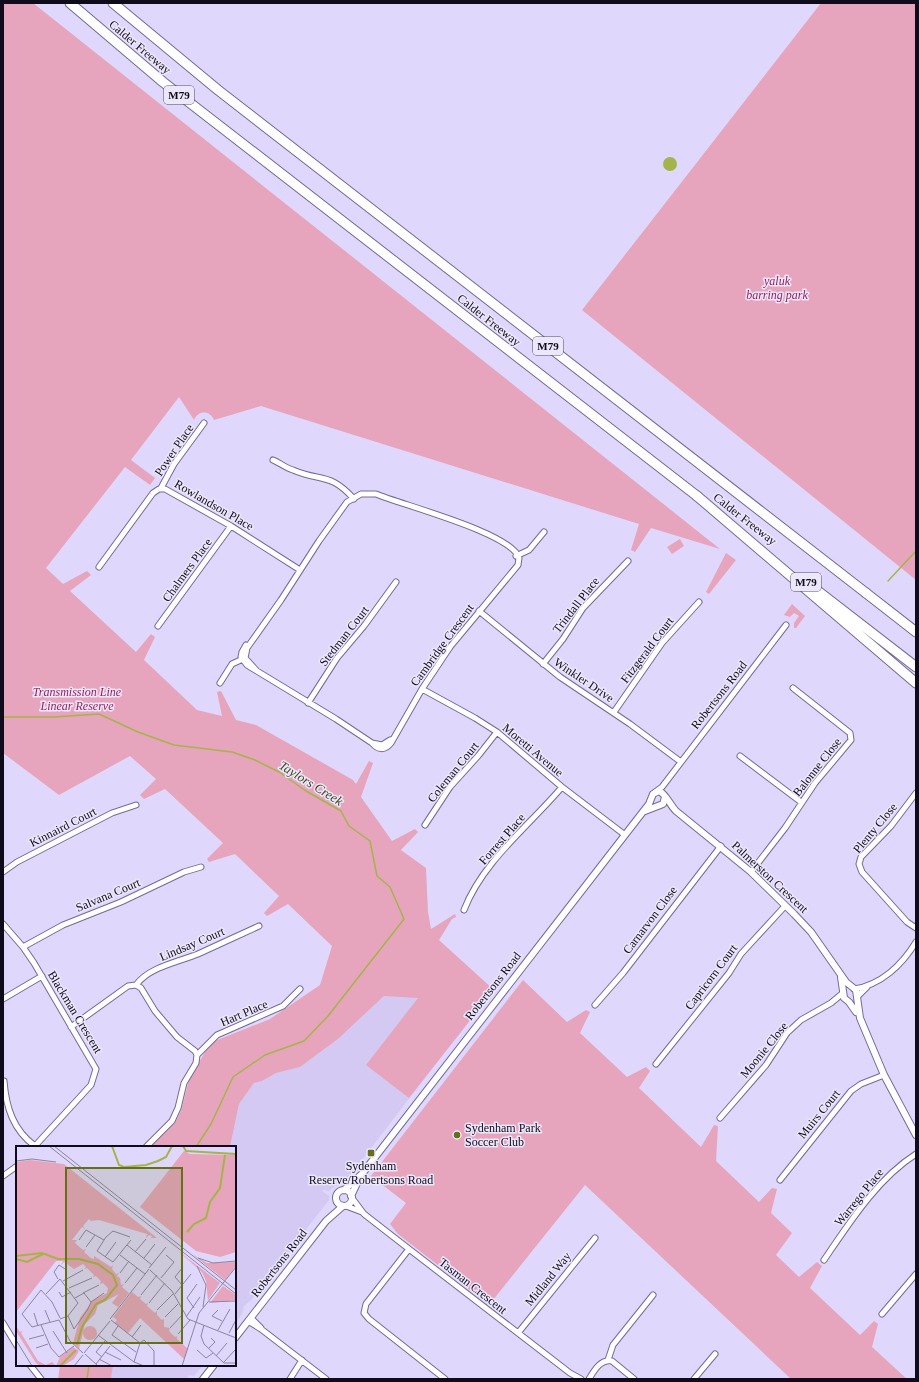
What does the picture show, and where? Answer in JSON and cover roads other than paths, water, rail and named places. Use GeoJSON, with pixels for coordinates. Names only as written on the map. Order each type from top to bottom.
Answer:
{"type":"FeatureCollection","features":[{"type":"Feature","properties":{"kind":"highway","name":"Calder Freeway"},"geometry":{"type":"LineString","coordinates":[[69,3],[163,82],[916,667]]}},
{"type":"Feature","properties":{"kind":"highway","name":"Calder Freeway"},"geometry":{"type":"LineString","coordinates":[[113,3],[218,90],[916,632]]}},
{"type":"Feature","properties":{"kind":"highway"},"geometry":{"type":"LineString","coordinates":[[697,496],[916,683]]}},
{"type":"Feature","properties":{"kind":"highway"},"geometry":{"type":"LineString","coordinates":[[866,593],[916,626]]}},
{"type":"Feature","properties":{"kind":"street","name":"Power Place"},"geometry":{"type":"LineString","coordinates":[[161,488],[174,464],[204,423]]}},
{"type":"Feature","properties":{"kind":"street"},"geometry":{"type":"LineString","coordinates":[[274,460],[292,470],[331,480],[342,487],[354,499]]}},
{"type":"Feature","properties":{"kind":"street","name":"Rowlandson Place"},"geometry":{"type":"LineString","coordinates":[[99,567],[153,493],[161,488],[231,526],[300,570]]}},
{"type":"Feature","properties":{"kind":"street"},"geometry":{"type":"LineString","coordinates":[[220,683],[229,667],[243,659],[252,641],[274,612],[319,541],[343,510],[354,499],[366,496],[386,498],[466,524],[506,546],[517,556],[529,550],[544,532]]}},
{"type":"Feature","properties":{"kind":"street","name":"Chalmers Place"},"geometry":{"type":"LineString","coordinates":[[158,626],[231,526]]}},
{"type":"Feature","properties":{"kind":"street","name":"Cambridge Crescent"},"geometry":{"type":"LineString","coordinates":[[243,659],[256,670],[372,743],[384,746],[394,736],[422,689],[450,647],[512,570],[517,556]]}},
{"type":"Feature","properties":{"kind":"street","name":"Trindall Place"},"geometry":{"type":"LineString","coordinates":[[543,664],[563,639],[583,608],[628,561]]}},
{"type":"Feature","properties":{"kind":"street","name":"Stedman Court"},"geometry":{"type":"LineString","coordinates":[[308,703],[337,658],[364,626],[396,582]]}},
{"type":"Feature","properties":{"kind":"street","name":"Fitzgerald Court"},"geometry":{"type":"LineString","coordinates":[[614,712],[662,643],[699,602]]}},
{"type":"Feature","properties":{"kind":"street","name":"Winkler Drive"},"geometry":{"type":"LineString","coordinates":[[479,611],[543,664],[566,681],[614,712],[681,762]]}},
{"type":"Feature","properties":{"kind":"street","name":"Robertsons Road"},"geometry":{"type":"LineString","coordinates":[[344,1190],[362,1174],[642,813],[653,795],[662,787],[786,625]]}},
{"type":"Feature","properties":{"kind":"street","name":"Balonne Close"},"geometry":{"type":"LineString","coordinates":[[751,872],[785,828],[801,802],[850,742],[850,733],[793,688]]}},
{"type":"Feature","properties":{"kind":"street","name":"Moretti Avenue"},"geometry":{"type":"LineString","coordinates":[[422,689],[475,718],[497,732],[562,787],[625,835]]}},
{"type":"Feature","properties":{"kind":"street","name":"Coleman Court"},"geometry":{"type":"LineString","coordinates":[[425,825],[450,787],[497,732]]}},
{"type":"Feature","properties":{"kind":"street"},"geometry":{"type":"LineString","coordinates":[[740,756],[801,802]]}},
{"type":"Feature","properties":{"kind":"street"},"geometry":{"type":"LineString","coordinates":[[665,797],[661,792],[653,795],[652,802],[659,805],[665,797],[669,777]]}},
{"type":"Feature","properties":{"kind":"street","name":"Forrest Place"},"geometry":{"type":"LineString","coordinates":[[464,910],[481,880],[495,861],[562,787]]}},
{"type":"Feature","properties":{"kind":"street","name":"Plenty Close"},"geometry":{"type":"LineString","coordinates":[[916,794],[891,826],[861,857],[859,864],[862,872],[907,922],[916,928]]}},
{"type":"Feature","properties":{"kind":"street","name":"Palmerston Crescent"},"geometry":{"type":"LineString","coordinates":[[665,797],[676,811],[751,872],[811,932],[853,988]]}},
{"type":"Feature","properties":{"kind":"street","name":"Kinnaird Court"},"geometry":{"type":"LineString","coordinates":[[3,872],[17,862],[112,813],[136,805]]}},
{"type":"Feature","properties":{"kind":"street","name":"Robertsons Road"},"geometry":{"type":"LineString","coordinates":[[642,813],[659,805]]}},
{"type":"Feature","properties":{"kind":"street","name":"Palmerston Crescent"},"geometry":{"type":"LineString","coordinates":[[659,805],[676,811]]}},
{"type":"Feature","properties":{"kind":"street","name":"Carnarvon Close"},"geometry":{"type":"LineString","coordinates":[[595,1005],[628,967],[720,846]]}},
{"type":"Feature","properties":{"kind":"street","name":"Salvana Court"},"geometry":{"type":"LineString","coordinates":[[23,947],[63,925],[121,902],[184,872],[201,867]]}},
{"type":"Feature","properties":{"kind":"street","name":"Capricorn Court"},"geometry":{"type":"LineString","coordinates":[[656,1064],[729,972],[741,954],[785,906]]}},
{"type":"Feature","properties":{"kind":"street","name":"Blackman Crescent"},"geometry":{"type":"LineString","coordinates":[[3,924],[23,947],[42,976],[96,1069],[91,1085],[35,1146]]}},
{"type":"Feature","properties":{"kind":"street","name":"Lindsay Court"},"geometry":{"type":"LineString","coordinates":[[72,1027],[128,986],[136,985],[141,978],[155,970],[259,926]]}},
{"type":"Feature","properties":{"kind":"street"},"geometry":{"type":"LineString","coordinates":[[848,1001],[856,998],[867,987],[880,981],[891,972],[909,954],[916,942]]}},
{"type":"Feature","properties":{"kind":"street","name":"Palmerston Crescent"},"geometry":{"type":"LineString","coordinates":[[838,970],[844,992]]}},
{"type":"Feature","properties":{"kind":"street"},"geometry":{"type":"LineString","coordinates":[[3,999],[42,976]]}},
{"type":"Feature","properties":{"kind":"street"},"geometry":{"type":"LineString","coordinates":[[136,985],[142,989],[155,1012],[176,1037],[195,1051],[197,1055],[196,1063],[184,1083],[178,1108],[172,1121],[147,1146]]}},
{"type":"Feature","properties":{"kind":"street"},"geometry":{"type":"LineString","coordinates":[[860,1018],[848,1001],[844,998],[844,992],[853,988],[867,987]]}},
{"type":"Feature","properties":{"kind":"street"},"geometry":{"type":"LineString","coordinates":[[853,988],[857,992],[856,998],[860,1018],[884,1075],[916,1135]]}},
{"type":"Feature","properties":{"kind":"street","name":"Hart Place"},"geometry":{"type":"LineString","coordinates":[[197,1055],[218,1035],[283,1006],[300,989]]}},
{"type":"Feature","properties":{"kind":"street","name":"Moonie Close"},"geometry":{"type":"LineString","coordinates":[[720,1118],[766,1064],[787,1034],[801,1020],[831,1003],[844,992]]}},
{"type":"Feature","properties":{"kind":"street","name":"Moonie Close"},"geometry":{"type":"LineString","coordinates":[[831,1003],[848,1001]]}},
{"type":"Feature","properties":{"kind":"street","name":"Muirs Court"},"geometry":{"type":"LineString","coordinates":[[780,1180],[851,1091],[861,1084],[884,1075]]}},
{"type":"Feature","properties":{"kind":"street"},"geometry":{"type":"LineString","coordinates":[[4,1081],[7,1105],[13,1122],[22,1135],[33,1146]]}},
{"type":"Feature","properties":{"kind":"street","name":"Warrego Place"},"geometry":{"type":"LineString","coordinates":[[824,1260],[855,1215],[893,1171],[916,1154]]}},
{"type":"Feature","properties":{"kind":"street"},"geometry":{"type":"LineString","coordinates":[[3,1176],[16,1168]]}},
{"type":"Feature","properties":{"kind":"street","name":"Robertsons Road"},"geometry":{"type":"LineString","coordinates":[[352,1197],[362,1174]]}},
{"type":"Feature","properties":{"kind":"street"},"geometry":{"type":"LineString","coordinates":[[344,1190],[352,1197],[350,1203],[345,1206],[338,1205],[336,1200],[337,1193],[344,1190]]}},
{"type":"Feature","properties":{"kind":"street","name":"Tasman Crescent"},"geometry":{"type":"LineString","coordinates":[[352,1197],[364,1214]]}},
{"type":"Feature","properties":{"kind":"street","name":"Robertsons Road"},"geometry":{"type":"LineString","coordinates":[[236,1337],[326,1221],[336,1200]]}},
{"type":"Feature","properties":{"kind":"street","name":"Robertsons Road"},"geometry":{"type":"LineString","coordinates":[[326,1221],[345,1206]]}},
{"type":"Feature","properties":{"kind":"street","name":"Tasman Crescent"},"geometry":{"type":"LineString","coordinates":[[345,1206],[364,1214],[570,1373],[581,1379]]}},
{"type":"Feature","properties":{"kind":"street","name":"Midland Way"},"geometry":{"type":"LineString","coordinates":[[518,1333],[595,1238]]}},
{"type":"Feature","properties":{"kind":"street"},"geometry":{"type":"LineString","coordinates":[[409,1249],[366,1304],[364,1313],[369,1320],[445,1379]]}},
{"type":"Feature","properties":{"kind":"street"},"geometry":{"type":"LineString","coordinates":[[882,1314],[916,1274]]}},
{"type":"Feature","properties":{"kind":"street"},"geometry":{"type":"LineString","coordinates":[[589,1379],[601,1364],[608,1360],[613,1345],[653,1296]]}},
{"type":"Feature","properties":{"kind":"street"},"geometry":{"type":"LineString","coordinates":[[250,1319],[326,1379]]}},
{"type":"Feature","properties":{"kind":"street"},"geometry":{"type":"LineString","coordinates":[[3,1323],[16,1344]]}},
{"type":"Feature","properties":{"kind":"street"},"geometry":{"type":"LineString","coordinates":[[694,1379],[716,1354]]}},
{"type":"Feature","properties":{"kind":"street"},"geometry":{"type":"LineString","coordinates":[[608,1360],[612,1361],[634,1379]]}},
{"type":"Feature","properties":{"kind":"street"},"geometry":{"type":"LineString","coordinates":[[290,1379],[304,1362]]}},
{"type":"Feature","properties":{"kind":"street"},"geometry":{"type":"LineString","coordinates":[[31,1366],[41,1379]]}},
{"type":"Feature","properties":{"kind":"street"},"geometry":{"type":"LineString","coordinates":[[203,1379],[213,1366]]}},
{"type":"Feature","properties":{"kind":"street","name":"Tasman Crescent"},"geometry":{"type":"LineString","coordinates":[[570,1373],[575,1379]]}},
{"type":"Feature","properties":{"kind":"waterway"},"geometry":{"type":"LineString","coordinates":[[888,581],[916,551]]}},
{"type":"Feature","properties":{"kind":"waterway","name":"Taylors Creek"},"geometry":{"type":"LineString","coordinates":[[3,717],[54,717],[99,714],[138,732],[174,745],[232,752],[255,760],[279,772],[306,791],[341,811],[349,826],[370,841],[377,876],[390,887],[404,919],[328,1016],[304,1041],[265,1055],[233,1077],[211,1124],[197,1146]]}},
{"type":"Feature","properties":{"kind":"waterway","name":"Taylors Creek"},"geometry":{"type":"LineString","coordinates":[[87,1379],[89,1366]]}},
{"type":"Feature","properties":{"kind":"place","name":"Sydenham Park Soccer Club"},"geometry":{"type":"Point","coordinates":[457,1135]}},
{"type":"Feature","properties":{"kind":"place","name":"Sydenham Reserve/Robertsons Road"},"geometry":{"type":"Point","coordinates":[371,1153]}},
{"type":"Feature","properties":{"kind":"park label","name":"yaluk barring park"},"geometry":{"type":"Point","coordinates":[777,288]}},
{"type":"Feature","properties":{"kind":"park label","name":"Transmission Line Linear Reserve"},"geometry":{"type":"Point","coordinates":[77,699]}}]}
